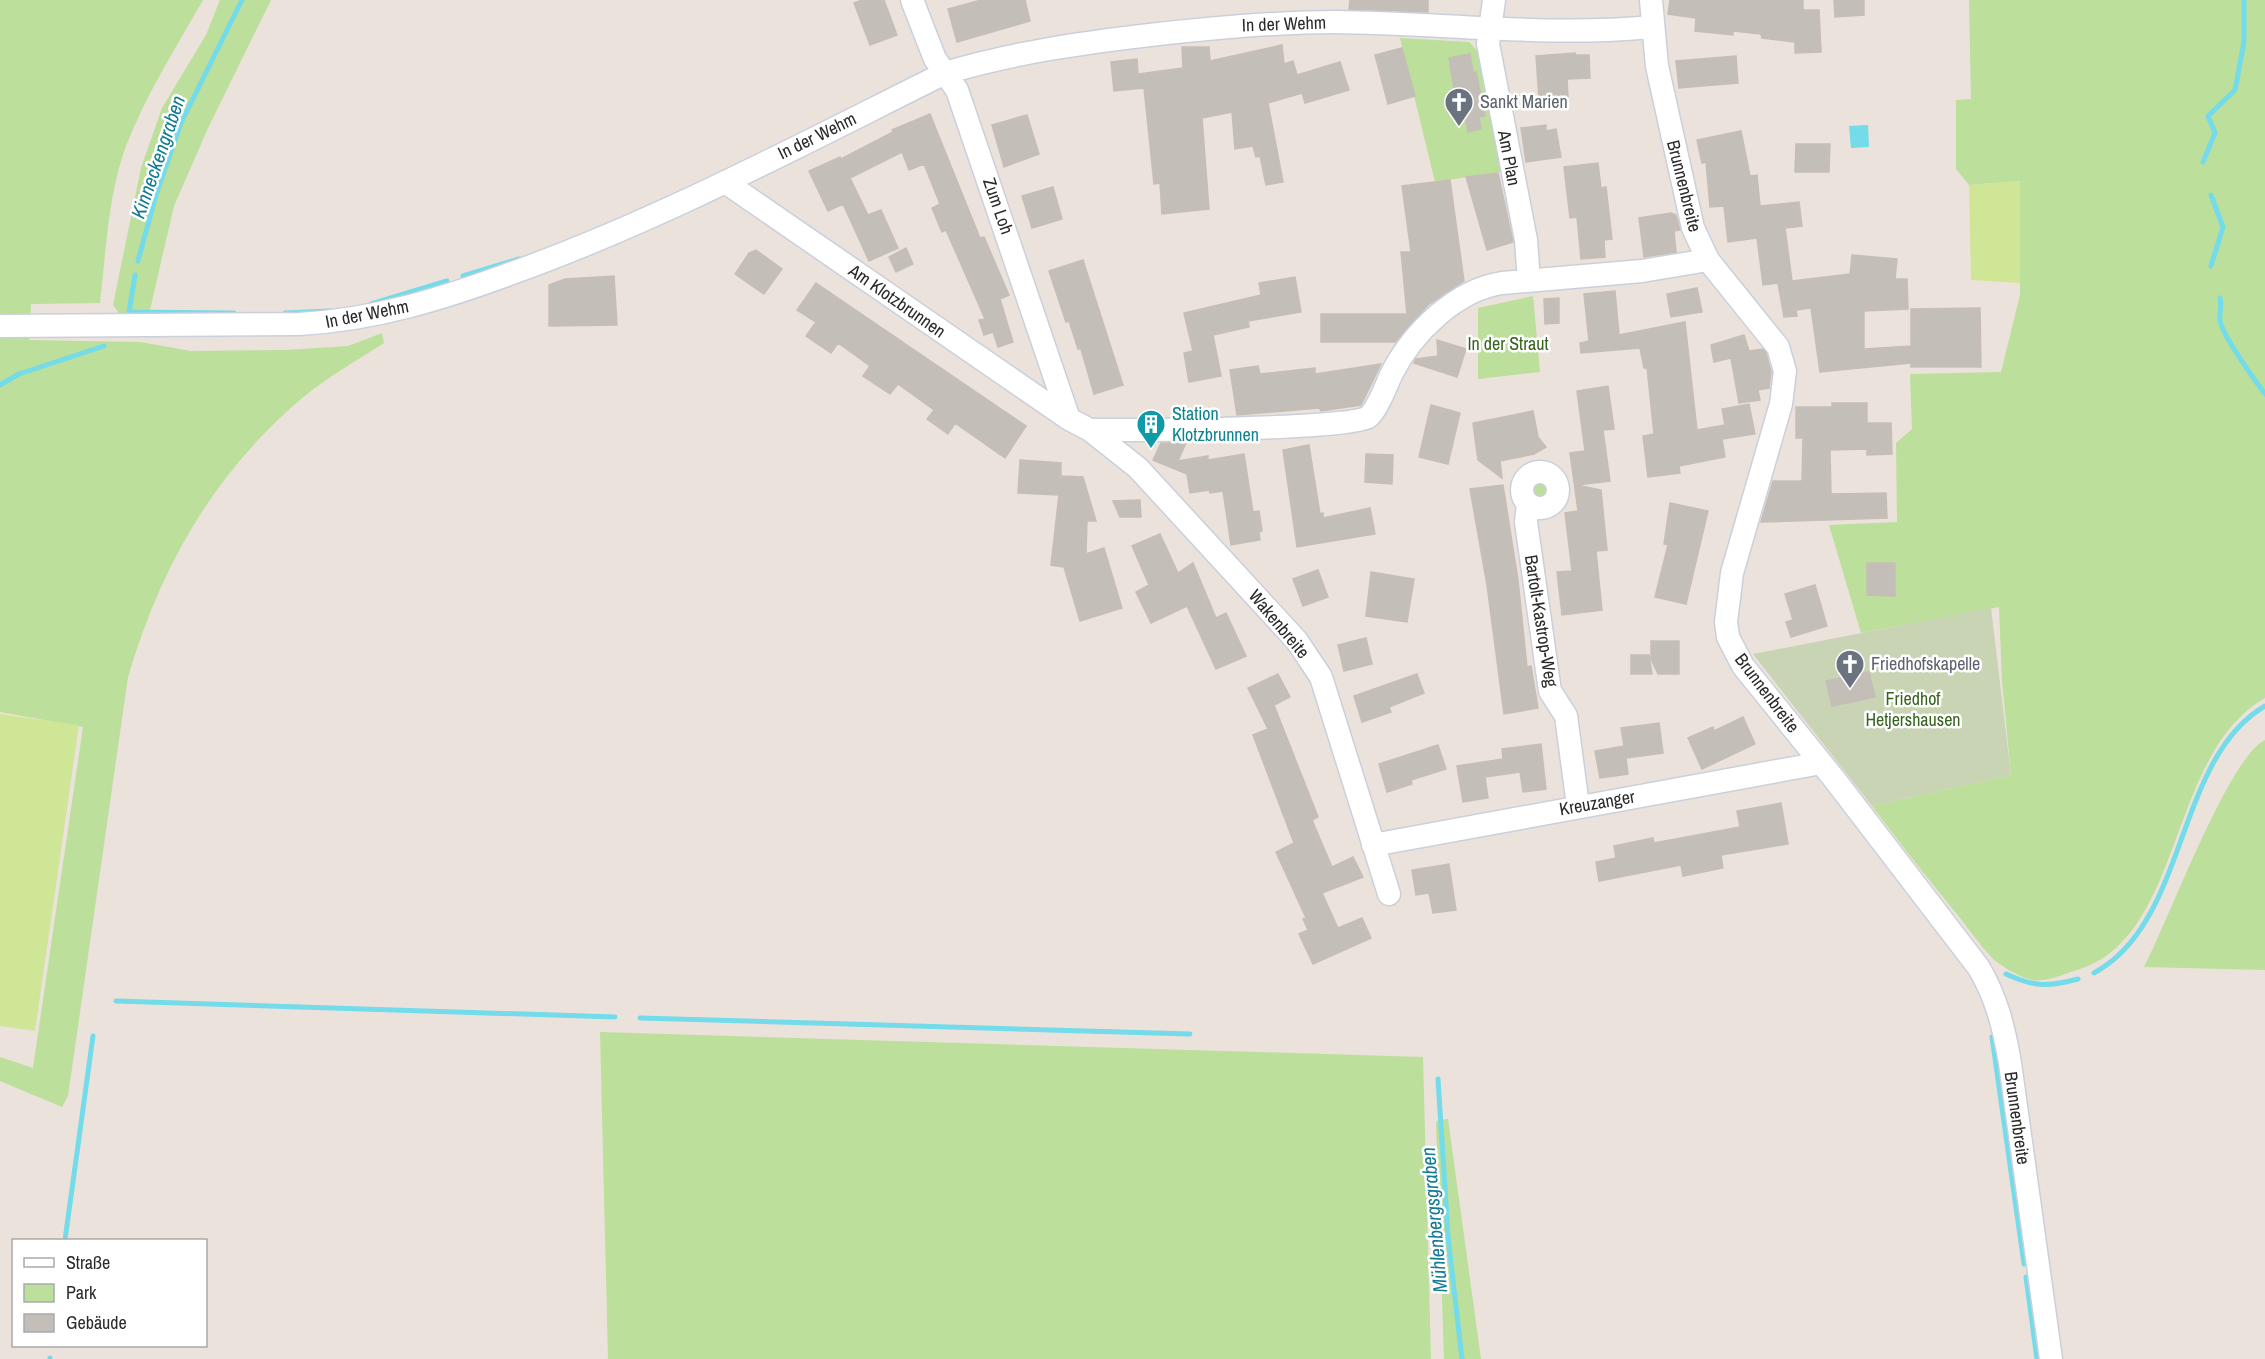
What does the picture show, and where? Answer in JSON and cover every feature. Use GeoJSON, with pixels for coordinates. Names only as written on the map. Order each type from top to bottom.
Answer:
{"type":"FeatureCollection","features":[{"type":"Feature","properties":{"kind":"street","name":"Zum Loh"},"geometry":{"type":"LineString","coordinates":[[912,0],[935,59],[957,90],[1069,419]]}},
{"type":"Feature","properties":{"kind":"street","name":"Am Plan"},"geometry":{"type":"LineString","coordinates":[[1494,0],[1488,44],[1526,240],[1529,281]]}},
{"type":"Feature","properties":{"kind":"street","name":"Brunnenbreite"},"geometry":{"type":"LineString","coordinates":[[1652,0],[1652,27],[1657,66],[1687,209],[1708,260],[1778,347],[1785,371],[1782,396],[1772,438],[1732,573],[1727,600],[1728,637],[1743,666],[1979,968],[1993,992],[2010,1063],[2051,1359]]}},
{"type":"Feature","properties":{"kind":"street","name":"In der Wehm"},"geometry":{"type":"LineString","coordinates":[[0,326],[299,324],[341,322],[377,315],[471,288],[631,227],[945,73],[975,64],[1066,47],[1213,28],[1335,22],[1581,32],[1652,27]]}},
{"type":"Feature","properties":{"kind":"street","name":"Am Klotzbrunnen"},"geometry":{"type":"LineString","coordinates":[[725,182],[1069,419]]}},
{"type":"Feature","properties":{"kind":"street"},"geometry":{"type":"LineString","coordinates":[[1090,430],[1295,425],[1360,420],[1372,413],[1401,357],[1437,316],[1468,293],[1484,286],[1642,271],[1708,260]]}},
{"type":"Feature","properties":{"kind":"street","name":"Wakenbreite"},"geometry":{"type":"LineString","coordinates":[[1069,419],[1090,430],[1138,468],[1297,641],[1321,677],[1389,894]]}},
{"type":"Feature","properties":{"kind":"street","name":"Bartolt-Kastrop-Weg"},"geometry":{"type":"LineString","coordinates":[[1528,505],[1526,522],[1550,691],[1566,716],[1578,806]]}},
{"type":"Feature","properties":{"kind":"street","name":"Kreuzanger"},"geometry":{"type":"LineString","coordinates":[[1373,845],[1821,763]]}},
{"type":"Feature","properties":{"kind":"green space"},"geometry":{"type":"Polygon","coordinates":[[[0,0],[203,0],[152,90],[126,146],[111,203],[100,303],[31,304],[29,340],[140,342],[191,351],[286,350],[348,346],[382,333],[384,343],[301,399],[241,459],[216,491],[194,525],[156,598],[128,677],[68,1096],[62,1107],[0,1081],[0,1057],[33,1068],[83,727],[0,712],[0,0]]]}},
{"type":"Feature","properties":{"kind":"green space"},"geometry":{"type":"Polygon","coordinates":[[[220,0],[271,0],[208,128],[174,206],[149,314],[120,315],[113,305],[141,168],[162,108],[206,35],[220,0]]]}},
{"type":"Feature","properties":{"kind":"green space"},"geometry":{"type":"Polygon","coordinates":[[[1969,0],[2265,0],[2265,698],[2233,725],[2209,760],[2190,801],[2158,885],[2138,922],[2112,951],[2077,970],[2044,980],[2029,979],[2018,975],[1993,959],[1872,806],[2011,775],[2002,681],[1999,607],[1861,633],[1829,525],[1897,522],[1896,443],[1912,429],[1910,374],[2001,372],[2020,295],[2020,181],[1969,185],[1956,169],[1956,100],[1971,99],[1969,0]]]}},
{"type":"Feature","properties":{"kind":"green space","name":"Sankt Marien"},"geometry":{"type":"Polygon","coordinates":[[[1400,38],[1469,42],[1482,56],[1501,172],[1435,182],[1400,38]]]}},
{"type":"Feature","properties":{"kind":"green space"},"geometry":{"type":"Polygon","coordinates":[[[2020,181],[2020,283],[1971,280],[1969,185],[2020,181]]]}},
{"type":"Feature","properties":{"kind":"green space","name":"In der Straut"},"geometry":{"type":"Polygon","coordinates":[[[1533,296],[1540,372],[1478,379],[1478,308],[1533,296]]]}},
{"type":"Feature","properties":{"kind":"green space"},"geometry":{"type":"Polygon","coordinates":[[[1541,480],[1548,483],[1551,490],[1548,497],[1541,500],[1534,497],[1531,490],[1534,483],[1541,480]]]}},
{"type":"Feature","properties":{"kind":"green space","name":"Friedhof Hetjershausen"},"geometry":{"type":"Polygon","coordinates":[[[1991,608],[2011,775],[1872,806],[1753,654],[1991,608]]]}},
{"type":"Feature","properties":{"kind":"green space"},"geometry":{"type":"Polygon","coordinates":[[[0,714],[79,725],[35,1031],[0,1026],[0,714]]]}},
{"type":"Feature","properties":{"kind":"green space"},"geometry":{"type":"Polygon","coordinates":[[[2265,740],[2265,970],[2144,967],[2217,808],[2250,753],[2265,740]]]}},
{"type":"Feature","properties":{"kind":"green space"},"geometry":{"type":"Polygon","coordinates":[[[600,1032],[1423,1057],[1431,1359],[608,1359],[600,1032]]]}},
{"type":"Feature","properties":{"kind":"green space"},"geometry":{"type":"Polygon","coordinates":[[[1448,1119],[1481,1359],[1444,1359],[1436,1121],[1448,1119]]]}},
{"type":"Feature","properties":{"kind":"water"},"geometry":{"type":"Polygon","coordinates":[[[1868,125],[1869,147],[1851,148],[1849,126],[1868,125]]]}},
{"type":"Feature","properties":{"kind":"building"},"geometry":{"type":"Polygon","coordinates":[[[862,0],[884,0],[897,35],[870,45],[854,3],[862,0]]]}},
{"type":"Feature","properties":{"kind":"building"},"geometry":{"type":"Polygon","coordinates":[[[981,0],[1025,0],[1030,21],[957,42],[948,9],[981,0]]]}},
{"type":"Feature","properties":{"kind":"building"},"geometry":{"type":"Polygon","coordinates":[[[1350,0],[1428,0],[1428,12],[1349,9],[1350,0]]]}},
{"type":"Feature","properties":{"kind":"building"},"geometry":{"type":"Polygon","coordinates":[[[1670,0],[1803,0],[1803,10],[1819,10],[1821,52],[1795,53],[1795,42],[1762,38],[1761,34],[1733,31],[1733,35],[1695,31],[1696,18],[1668,14],[1670,0]]]}},
{"type":"Feature","properties":{"kind":"building"},"geometry":{"type":"Polygon","coordinates":[[[1834,0],[1864,0],[1864,15],[1835,17],[1834,0]]]}},
{"type":"Feature","properties":{"kind":"building"},"geometry":{"type":"Polygon","coordinates":[[[1282,45],[1284,64],[1293,61],[1297,75],[1340,62],[1349,90],[1305,103],[1302,93],[1268,103],[1283,182],[1266,185],[1260,156],[1256,157],[1253,146],[1235,149],[1232,112],[1202,118],[1209,209],[1162,214],[1160,183],[1154,184],[1144,88],[1114,91],[1111,62],[1137,59],[1138,74],[1183,68],[1182,47],[1209,47],[1210,61],[1282,45]]]}},
{"type":"Feature","properties":{"kind":"building"},"geometry":{"type":"Polygon","coordinates":[[[1402,48],[1415,96],[1388,104],[1375,55],[1402,48]]]}},
{"type":"Feature","properties":{"kind":"building"},"geometry":{"type":"Polygon","coordinates":[[[1575,53],[1576,55],[1589,55],[1590,78],[1567,79],[1568,97],[1539,99],[1536,56],[1575,53]]]}},
{"type":"Feature","properties":{"kind":"building"},"geometry":{"type":"Polygon","coordinates":[[[1470,54],[1485,116],[1479,117],[1481,129],[1468,132],[1466,120],[1459,121],[1449,58],[1470,54]]]}},
{"type":"Feature","properties":{"kind":"building"},"geometry":{"type":"Polygon","coordinates":[[[1736,56],[1738,83],[1679,88],[1676,61],[1736,56]]]}},
{"type":"Feature","properties":{"kind":"building"},"geometry":{"type":"Polygon","coordinates":[[[930,114],[980,238],[984,237],[1009,295],[1000,299],[1013,342],[998,347],[993,332],[984,335],[979,320],[985,319],[946,230],[942,232],[932,208],[940,204],[924,164],[909,170],[902,152],[850,178],[868,215],[881,210],[898,248],[869,261],[843,204],[828,211],[809,171],[840,157],[841,159],[893,132],[892,130],[930,114]]]}},
{"type":"Feature","properties":{"kind":"building"},"geometry":{"type":"Polygon","coordinates":[[[1027,115],[1039,154],[1004,167],[992,125],[1027,115]]]}},
{"type":"Feature","properties":{"kind":"building"},"geometry":{"type":"Polygon","coordinates":[[[1546,125],[1546,131],[1556,129],[1561,157],[1526,162],[1521,128],[1546,125]]]}},
{"type":"Feature","properties":{"kind":"building"},"geometry":{"type":"Polygon","coordinates":[[[1741,131],[1750,176],[1757,175],[1760,206],[1799,202],[1802,226],[1785,228],[1792,281],[1850,274],[1852,255],[1897,259],[1895,279],[1907,279],[1908,309],[1864,311],[1864,349],[1911,346],[1911,309],[1980,308],[1981,367],[1911,367],[1911,363],[1820,372],[1811,308],[1796,310],[1797,316],[1784,317],[1778,283],[1763,285],[1757,238],[1728,242],[1724,206],[1710,207],[1706,162],[1702,163],[1697,140],[1741,131]]]}},
{"type":"Feature","properties":{"kind":"building"},"geometry":{"type":"Polygon","coordinates":[[[1796,144],[1830,144],[1829,172],[1795,172],[1796,144]]]}},
{"type":"Feature","properties":{"kind":"building"},"geometry":{"type":"Polygon","coordinates":[[[1598,163],[1601,188],[1606,187],[1612,239],[1604,240],[1605,257],[1581,259],[1577,217],[1570,218],[1564,167],[1598,163]]]}},
{"type":"Feature","properties":{"kind":"building"},"geometry":{"type":"Polygon","coordinates":[[[1498,173],[1513,242],[1487,250],[1466,177],[1498,173]]]}},
{"type":"Feature","properties":{"kind":"building"},"geometry":{"type":"Polygon","coordinates":[[[1450,180],[1464,281],[1428,305],[1395,342],[1321,342],[1321,314],[1407,314],[1401,252],[1411,252],[1402,186],[1450,180]]]}},
{"type":"Feature","properties":{"kind":"building"},"geometry":{"type":"Polygon","coordinates":[[[1053,187],[1062,219],[1032,228],[1022,196],[1053,187]]]}},
{"type":"Feature","properties":{"kind":"building"},"geometry":{"type":"Polygon","coordinates":[[[1671,213],[1676,215],[1680,230],[1674,231],[1676,252],[1644,257],[1639,218],[1671,213]]]}},
{"type":"Feature","properties":{"kind":"building"},"geometry":{"type":"Polygon","coordinates":[[[906,248],[913,264],[896,272],[889,257],[906,248]]]}},
{"type":"Feature","properties":{"kind":"building"},"geometry":{"type":"Polygon","coordinates":[[[756,250],[782,269],[764,294],[735,274],[749,253],[756,250]]]}},
{"type":"Feature","properties":{"kind":"building"},"geometry":{"type":"Polygon","coordinates":[[[1083,260],[1123,385],[1094,394],[1081,349],[1078,349],[1069,321],[1066,322],[1049,271],[1083,260]]]}},
{"type":"Feature","properties":{"kind":"building"},"geometry":{"type":"Polygon","coordinates":[[[614,276],[617,325],[549,326],[549,285],[565,279],[614,276]]]}},
{"type":"Feature","properties":{"kind":"building"},"geometry":{"type":"Polygon","coordinates":[[[1295,277],[1301,312],[1248,321],[1249,327],[1213,335],[1221,376],[1189,382],[1184,353],[1193,351],[1184,313],[1261,295],[1259,283],[1295,277]]]}},
{"type":"Feature","properties":{"kind":"building"},"geometry":{"type":"Polygon","coordinates":[[[816,283],[1026,426],[1005,458],[955,423],[948,434],[927,419],[934,410],[898,384],[890,394],[863,376],[870,366],[838,343],[831,353],[806,336],[816,322],[797,310],[816,283]]]}},
{"type":"Feature","properties":{"kind":"building"},"geometry":{"type":"Polygon","coordinates":[[[1697,288],[1702,312],[1671,317],[1667,294],[1697,288]]]}},
{"type":"Feature","properties":{"kind":"building"},"geometry":{"type":"Polygon","coordinates":[[[1615,291],[1619,335],[1685,322],[1697,430],[1725,425],[1722,409],[1749,404],[1755,434],[1722,439],[1725,457],[1679,466],[1680,473],[1648,477],[1643,436],[1654,434],[1647,368],[1644,368],[1640,348],[1581,353],[1580,343],[1589,341],[1584,294],[1615,291]]]}},
{"type":"Feature","properties":{"kind":"building"},"geometry":{"type":"Polygon","coordinates":[[[1559,298],[1559,323],[1545,324],[1544,299],[1559,298]]]}},
{"type":"Feature","properties":{"kind":"building"},"geometry":{"type":"Polygon","coordinates":[[[1744,335],[1749,351],[1763,349],[1766,353],[1771,372],[1769,388],[1758,390],[1760,400],[1739,403],[1731,358],[1714,362],[1711,345],[1744,335]]]}},
{"type":"Feature","properties":{"kind":"building"},"geometry":{"type":"Polygon","coordinates":[[[1437,340],[1466,349],[1457,377],[1414,363],[1416,359],[1438,356],[1437,340]]]}},
{"type":"Feature","properties":{"kind":"building"},"geometry":{"type":"Polygon","coordinates":[[[1381,364],[1361,405],[1321,411],[1319,408],[1237,415],[1230,370],[1258,366],[1260,374],[1315,368],[1315,374],[1381,364]]]}},
{"type":"Feature","properties":{"kind":"building"},"geometry":{"type":"Polygon","coordinates":[[[1608,386],[1614,429],[1603,430],[1610,481],[1577,485],[1601,490],[1607,550],[1596,551],[1602,610],[1562,615],[1557,572],[1572,571],[1565,513],[1578,511],[1570,453],[1585,451],[1577,391],[1608,386]]]}},
{"type":"Feature","properties":{"kind":"building"},"geometry":{"type":"Polygon","coordinates":[[[1832,403],[1867,403],[1867,423],[1891,423],[1892,454],[1867,455],[1867,449],[1830,450],[1831,494],[1886,493],[1887,518],[1761,522],[1773,481],[1802,481],[1803,438],[1796,438],[1796,407],[1832,407],[1832,403]]]}},
{"type":"Feature","properties":{"kind":"building"},"geometry":{"type":"Polygon","coordinates":[[[1431,405],[1460,413],[1448,464],[1419,457],[1431,405]]]}},
{"type":"Feature","properties":{"kind":"building"},"geometry":{"type":"Polygon","coordinates":[[[1533,411],[1538,437],[1546,447],[1534,454],[1500,461],[1502,478],[1478,460],[1473,423],[1533,411]]]}},
{"type":"Feature","properties":{"kind":"building"},"geometry":{"type":"Polygon","coordinates":[[[1161,443],[1186,443],[1178,461],[1208,456],[1208,460],[1244,454],[1253,512],[1259,511],[1262,531],[1259,532],[1260,540],[1231,545],[1223,491],[1210,493],[1209,490],[1190,493],[1187,474],[1153,460],[1161,443]]]}},
{"type":"Feature","properties":{"kind":"building"},"geometry":{"type":"Polygon","coordinates":[[[1309,445],[1320,514],[1323,513],[1323,518],[1370,508],[1375,534],[1297,547],[1283,450],[1309,445]]]}},
{"type":"Feature","properties":{"kind":"building"},"geometry":{"type":"Polygon","coordinates":[[[1366,454],[1393,455],[1392,484],[1365,482],[1366,454]]]}},
{"type":"Feature","properties":{"kind":"building"},"geometry":{"type":"Polygon","coordinates":[[[1020,460],[1061,463],[1061,476],[1083,477],[1096,521],[1087,521],[1086,554],[1104,548],[1122,608],[1080,621],[1064,567],[1051,565],[1059,495],[1018,493],[1020,460]]]}},
{"type":"Feature","properties":{"kind":"building"},"geometry":{"type":"Polygon","coordinates":[[[1503,485],[1518,580],[1527,667],[1531,666],[1538,708],[1504,714],[1487,585],[1470,489],[1503,485]]]}},
{"type":"Feature","properties":{"kind":"building"},"geometry":{"type":"Polygon","coordinates":[[[1140,500],[1141,517],[1120,517],[1113,501],[1140,500]]]}},
{"type":"Feature","properties":{"kind":"building"},"geometry":{"type":"Polygon","coordinates":[[[1670,503],[1708,511],[1686,604],[1655,597],[1668,545],[1664,544],[1670,503]]]}},
{"type":"Feature","properties":{"kind":"building"},"geometry":{"type":"Polygon","coordinates":[[[1160,534],[1178,573],[1193,563],[1216,618],[1226,613],[1246,656],[1216,669],[1187,606],[1151,623],[1136,592],[1149,585],[1132,546],[1160,534]]]}},
{"type":"Feature","properties":{"kind":"building"},"geometry":{"type":"Polygon","coordinates":[[[1867,563],[1895,563],[1895,596],[1867,595],[1867,563]]]}},
{"type":"Feature","properties":{"kind":"building"},"geometry":{"type":"Polygon","coordinates":[[[1318,570],[1328,597],[1303,606],[1293,579],[1318,570]]]}},
{"type":"Feature","properties":{"kind":"building"},"geometry":{"type":"Polygon","coordinates":[[[1371,572],[1414,579],[1407,622],[1366,616],[1371,572]]]}},
{"type":"Feature","properties":{"kind":"building"},"geometry":{"type":"Polygon","coordinates":[[[1815,585],[1827,626],[1791,637],[1786,622],[1793,620],[1785,594],[1815,585]]]}},
{"type":"Feature","properties":{"kind":"building"},"geometry":{"type":"Polygon","coordinates":[[[1366,638],[1372,664],[1344,671],[1338,645],[1366,638]]]}},
{"type":"Feature","properties":{"kind":"building"},"geometry":{"type":"Polygon","coordinates":[[[1651,641],[1679,641],[1679,674],[1658,674],[1651,659],[1651,641]]]}},
{"type":"Feature","properties":{"kind":"building"},"geometry":{"type":"Polygon","coordinates":[[[1631,655],[1649,655],[1652,674],[1631,674],[1631,655]]]}},
{"type":"Feature","properties":{"kind":"building","name":"Friedhofskapelle"},"geometry":{"type":"Polygon","coordinates":[[[1869,672],[1875,697],[1832,706],[1826,681],[1869,672]]]}},
{"type":"Feature","properties":{"kind":"building"},"geometry":{"type":"Polygon","coordinates":[[[1278,674],[1290,697],[1274,705],[1318,817],[1312,820],[1332,867],[1353,857],[1363,877],[1322,893],[1338,928],[1362,918],[1371,938],[1313,964],[1299,934],[1308,930],[1303,919],[1306,918],[1276,852],[1294,843],[1253,735],[1268,729],[1248,688],[1278,674]]]}},
{"type":"Feature","properties":{"kind":"building"},"geometry":{"type":"Polygon","coordinates":[[[1417,674],[1424,693],[1389,707],[1391,712],[1362,722],[1354,696],[1417,674]]]}},
{"type":"Feature","properties":{"kind":"building"},"geometry":{"type":"Polygon","coordinates":[[[1743,717],[1755,744],[1702,769],[1688,738],[1713,727],[1714,731],[1743,717]]]}},
{"type":"Feature","properties":{"kind":"building"},"geometry":{"type":"Polygon","coordinates":[[[1659,723],[1663,753],[1626,758],[1628,774],[1600,778],[1595,751],[1624,746],[1621,728],[1659,723]]]}},
{"type":"Feature","properties":{"kind":"building"},"geometry":{"type":"Polygon","coordinates":[[[1541,744],[1546,789],[1523,792],[1520,772],[1485,777],[1488,798],[1463,802],[1457,766],[1503,759],[1502,749],[1541,744]]]}},
{"type":"Feature","properties":{"kind":"building"},"geometry":{"type":"Polygon","coordinates":[[[1438,745],[1446,769],[1411,780],[1412,784],[1387,792],[1379,764],[1438,745]]]}},
{"type":"Feature","properties":{"kind":"building"},"geometry":{"type":"Polygon","coordinates":[[[1781,803],[1788,844],[1721,855],[1723,868],[1683,876],[1681,865],[1599,881],[1596,862],[1616,858],[1614,846],[1653,838],[1654,843],[1740,827],[1737,811],[1781,803]]]}},
{"type":"Feature","properties":{"kind":"building"},"geometry":{"type":"Polygon","coordinates":[[[1449,864],[1456,910],[1433,913],[1429,893],[1416,895],[1412,870],[1449,864]]]}},
{"type":"Feature","properties":{"kind":"waterway","name":"Kinneckengraben"},"geometry":{"type":"LineString","coordinates":[[138,261],[156,195],[181,123],[242,0]]}},
{"type":"Feature","properties":{"kind":"waterway"},"geometry":{"type":"LineString","coordinates":[[2203,162],[2215,133],[2208,116],[2235,90],[2244,42],[2244,0]]}},
{"type":"Feature","properties":{"kind":"waterway"},"geometry":{"type":"LineString","coordinates":[[2211,195],[2223,227],[2211,266]]}},
{"type":"Feature","properties":{"kind":"waterway"},"geometry":{"type":"LineString","coordinates":[[463,276],[519,259]]}},
{"type":"Feature","properties":{"kind":"waterway"},"geometry":{"type":"LineString","coordinates":[[135,275],[129,312],[234,313]]}},
{"type":"Feature","properties":{"kind":"waterway"},"geometry":{"type":"LineString","coordinates":[[371,304],[447,281]]}},
{"type":"Feature","properties":{"kind":"waterway"},"geometry":{"type":"LineString","coordinates":[[2220,298],[2220,321],[2227,337],[2265,394]]}},
{"type":"Feature","properties":{"kind":"waterway"},"geometry":{"type":"LineString","coordinates":[[285,313],[330,311]]}},
{"type":"Feature","properties":{"kind":"waterway","name":"Kinneckengraben"},"geometry":{"type":"LineString","coordinates":[[0,385],[19,374],[104,346]]}},
{"type":"Feature","properties":{"kind":"waterway"},"geometry":{"type":"LineString","coordinates":[[2094,973],[2125,949],[2148,917],[2166,880],[2196,800],[2213,763],[2235,731],[2265,706]]}},
{"type":"Feature","properties":{"kind":"waterway"},"geometry":{"type":"LineString","coordinates":[[2006,974],[2041,984],[2078,979]]}},
{"type":"Feature","properties":{"kind":"waterway"},"geometry":{"type":"LineString","coordinates":[[116,1001],[615,1017]]}},
{"type":"Feature","properties":{"kind":"waterway"},"geometry":{"type":"LineString","coordinates":[[640,1018],[1190,1034]]}},
{"type":"Feature","properties":{"kind":"waterway"},"geometry":{"type":"LineString","coordinates":[[65,1239],[93,1036]]}},
{"type":"Feature","properties":{"kind":"waterway"},"geometry":{"type":"LineString","coordinates":[[1992,1037],[2024,1264]]}},
{"type":"Feature","properties":{"kind":"waterway","name":"Mühlenbergsgraben"},"geometry":{"type":"LineString","coordinates":[[1438,1079],[1448,1236],[1462,1359]]}},
{"type":"Feature","properties":{"kind":"waterway"},"geometry":{"type":"LineString","coordinates":[[2026,1277],[2037,1359]]}},
{"type":"Feature","properties":{"kind":"place","name":"Sankt Marien"},"geometry":{"type":"Point","coordinates":[1459,128]}},
{"type":"Feature","properties":{"kind":"place","name":"Station Klotzbrunnen"},"geometry":{"type":"Point","coordinates":[1151,450]}},
{"type":"Feature","properties":{"kind":"place","name":"Friedhofskapelle"},"geometry":{"type":"Point","coordinates":[1850,690]}}]}
